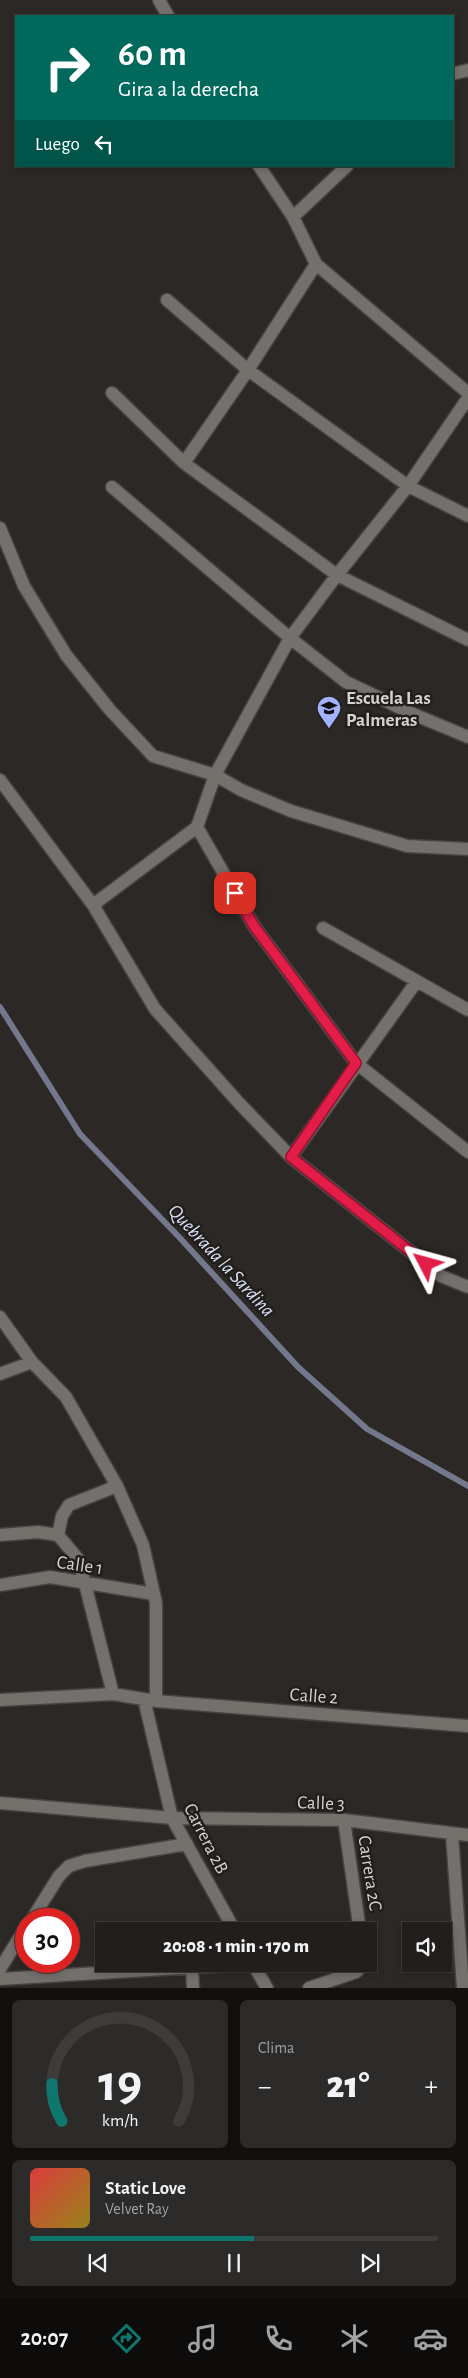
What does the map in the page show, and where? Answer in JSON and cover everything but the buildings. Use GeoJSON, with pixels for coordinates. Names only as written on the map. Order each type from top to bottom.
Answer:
{"type":"FeatureCollection","features":[{"type":"Feature","properties":{"kind":"street"},"geometry":{"type":"LineString","coordinates":[[159,0],[167,15]]}},
{"type":"Feature","properties":{"kind":"street"},"geometry":{"type":"LineString","coordinates":[[454,74],[468,70]]}},
{"type":"Feature","properties":{"kind":"street"},"geometry":{"type":"LineString","coordinates":[[260,167],[293,217],[316,264],[468,394]]}},
{"type":"Feature","properties":{"kind":"street"},"geometry":{"type":"LineString","coordinates":[[293,217],[346,167]]}},
{"type":"Feature","properties":{"kind":"street"},"geometry":{"type":"LineString","coordinates":[[184,463],[248,370],[316,264]]}},
{"type":"Feature","properties":{"kind":"street"},"geometry":{"type":"LineString","coordinates":[[167,300],[248,370],[408,486],[468,516]]}},
{"type":"Feature","properties":{"kind":"street"},"geometry":{"type":"LineString","coordinates":[[112,392],[184,463],[337,575],[468,640]]}},
{"type":"Feature","properties":{"kind":"street"},"geometry":{"type":"LineString","coordinates":[[93,904],[197,827],[215,775],[290,638],[337,575],[408,486],[468,398]]}},
{"type":"Feature","properties":{"kind":"street"},"geometry":{"type":"LineString","coordinates":[[112,487],[290,638],[346,682],[413,714],[468,737]]}},
{"type":"Feature","properties":{"kind":"street"},"geometry":{"type":"LineString","coordinates":[[0,528],[24,586],[66,655],[110,710],[153,756],[215,775],[241,790],[292,811],[407,846],[468,849]]}},
{"type":"Feature","properties":{"kind":"street"},"geometry":{"type":"LineString","coordinates":[[0,780],[93,904],[155,1009],[239,1104],[291,1157],[441,1276],[468,1287]]}},
{"type":"Feature","properties":{"kind":"street"},"geometry":{"type":"LineString","coordinates":[[197,827],[254,926],[356,1063],[468,1152]]}},
{"type":"Feature","properties":{"kind":"street"},"geometry":{"type":"LineString","coordinates":[[323,928],[468,1010]]}},
{"type":"Feature","properties":{"kind":"street"},"geometry":{"type":"LineString","coordinates":[[291,1157],[416,981]]}},
{"type":"Feature","properties":{"kind":"street","name":"Carrera 2B"},"geometry":{"type":"LineString","coordinates":[[0,1316],[32,1362],[66,1397],[117,1486],[143,1545],[156,1603],[150,1700],[172,1818],[230,1922]]}},
{"type":"Feature","properties":{"kind":"street"},"geometry":{"type":"LineString","coordinates":[[0,1374],[32,1362]]}},
{"type":"Feature","properties":{"kind":"street"},"geometry":{"type":"LineString","coordinates":[[58,1535],[62,1516],[69,1505],[117,1486]]}},
{"type":"Feature","properties":{"kind":"street"},"geometry":{"type":"LineString","coordinates":[[0,1535],[38,1532],[58,1535],[79,1560],[114,1694]]}},
{"type":"Feature","properties":{"kind":"street","name":"Calle 1"},"geometry":{"type":"LineString","coordinates":[[0,1585],[50,1577],[154,1594]]}},
{"type":"Feature","properties":{"kind":"street","name":"Calle 2"},"geometry":{"type":"LineString","coordinates":[[0,1700],[114,1694],[150,1700],[468,1726]]}},
{"type":"Feature","properties":{"kind":"street","name":"Calle 3"},"geometry":{"type":"LineString","coordinates":[[0,1803],[172,1818],[344,1820],[452,1835],[468,1835]]}},
{"type":"Feature","properties":{"kind":"street","name":"Carrera 2C"},"geometry":{"type":"LineString","coordinates":[[344,1820],[359,1922]]}},
{"type":"Feature","properties":{"kind":"street"},"geometry":{"type":"LineString","coordinates":[[452,1835],[464,1988]]}},
{"type":"Feature","properties":{"kind":"street"},"geometry":{"type":"LineString","coordinates":[[39,1908],[59,1876],[69,1866],[85,1860],[186,1844]]}},
{"type":"Feature","properties":{"kind":"street"},"geometry":{"type":"LineString","coordinates":[[0,1969],[15,1945]]}},
{"type":"Feature","properties":{"kind":"street"},"geometry":{"type":"LineString","coordinates":[[0,1979],[112,1972]]}},
{"type":"Feature","properties":{"kind":"street"},"geometry":{"type":"LineString","coordinates":[[192,1972],[193,1988]]}},
{"type":"Feature","properties":{"kind":"street"},"geometry":{"type":"LineString","coordinates":[[258,1972],[267,1988]]}},
{"type":"Feature","properties":{"kind":"street"},"geometry":{"type":"LineString","coordinates":[[309,1988],[348,1972]]}},
{"type":"Feature","properties":{"kind":"waterway","name":"Quebrada la Sardina"},"geometry":{"type":"LineString","coordinates":[[0,1007],[80,1134],[179,1237],[298,1367],[367,1429],[468,1486]]}},
{"type":"Feature","properties":{"kind":"place","name":"Escuela Las Palmeras"},"geometry":{"type":"Point","coordinates":[329,729]}},
{"type":"Feature","properties":{"kind":"route"},"geometry":{"type":"LineString","coordinates":[[235,893],[254,926],[356,1063],[291,1157],[426,1264]]}}]}
